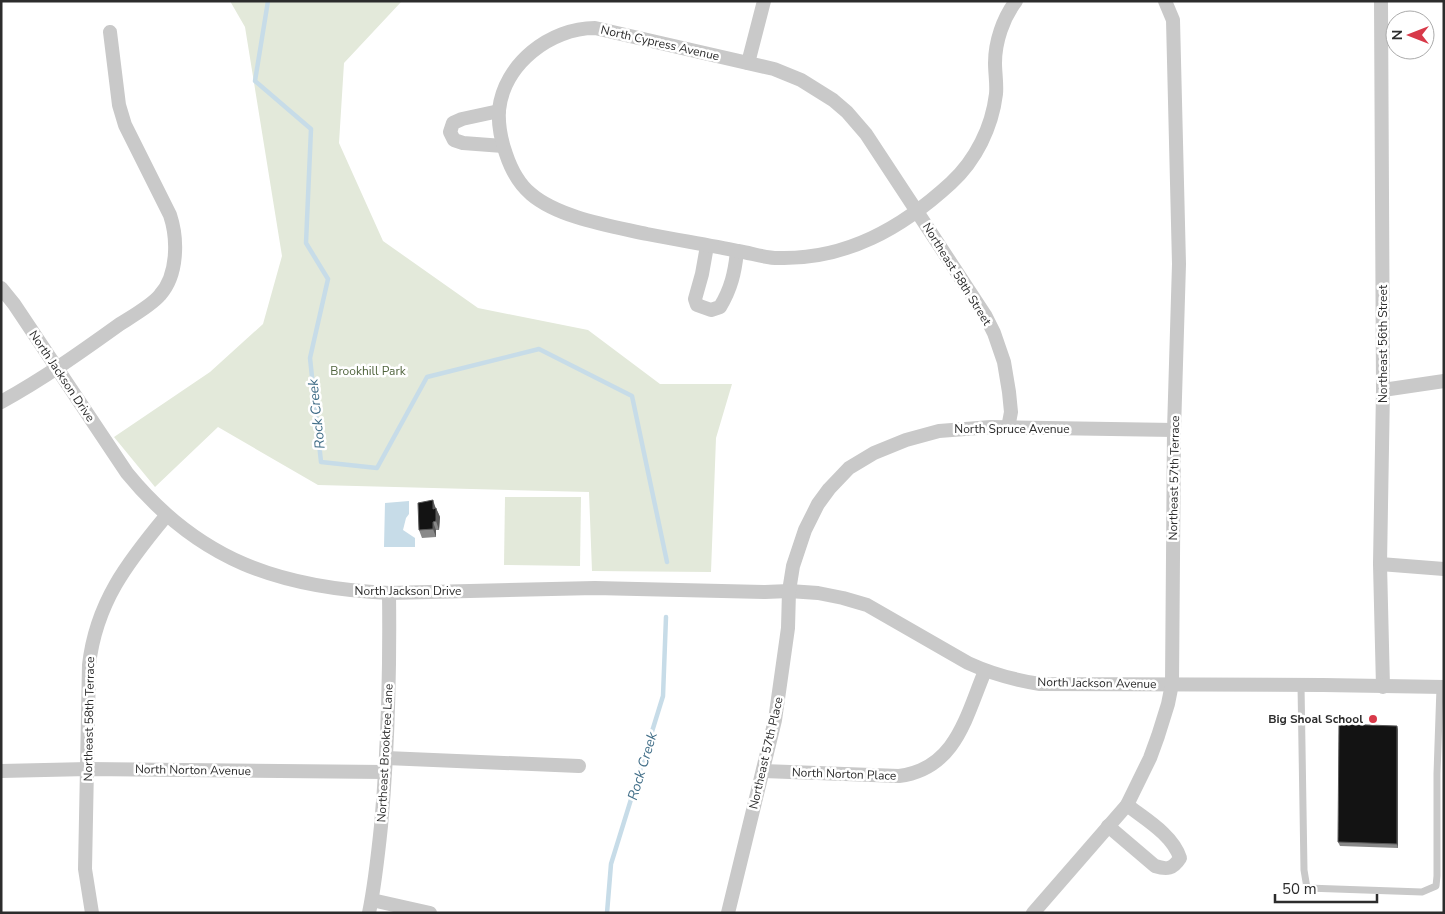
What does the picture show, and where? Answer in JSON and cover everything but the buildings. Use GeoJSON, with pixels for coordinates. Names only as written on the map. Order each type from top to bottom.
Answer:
{"type":"FeatureCollection","features":[{"type":"Feature","properties":{"kind":"street"},"geometry":{"type":"LineString","coordinates":[[748,63],[764,1]]}},
{"type":"Feature","properties":{"kind":"street","name":"Northeast 58th Street"},"geometry":{"type":"LineString","coordinates":[[1008,428],[1011,412],[1010,392],[1004,362],[994,333],[917,212],[953,182],[978,150],[993,112],[996,92],[995,62],[998,41],[1004,22],[1016,1]]}},
{"type":"Feature","properties":{"kind":"street","name":"Northeast 57th Terrace"},"geometry":{"type":"LineString","coordinates":[[1033,913],[1127,805],[1150,758],[1172,684],[1174,430],[1179,244],[1173,20],[1165,1]]}},
{"type":"Feature","properties":{"kind":"street","name":"Northeast 56th Street"},"geometry":{"type":"LineString","coordinates":[[1381,1],[1383,390],[1380,564],[1383,687]]}},
{"type":"Feature","properties":{"kind":"street","name":"North Cypress Avenue"},"geometry":{"type":"LineString","coordinates":[[595,28],[748,63],[774,69],[801,80],[833,100],[847,112],[866,134],[917,212],[901,224],[869,240],[846,248],[800,258],[776,258],[600,224],[548,206],[532,195],[509,164],[499,129],[499,111],[502,97],[509,81],[518,66],[544,42],[568,31],[595,28]]}},
{"type":"Feature","properties":{"kind":"street"},"geometry":{"type":"LineString","coordinates":[[1,402],[57,369],[160,296],[172,271],[175,234],[170,215],[125,125],[118,106],[110,32]]}},
{"type":"Feature","properties":{"kind":"street"},"geometry":{"type":"LineString","coordinates":[[499,111],[462,119],[453,123],[450,132],[454,140],[463,143],[503,146]]}},
{"type":"Feature","properties":{"kind":"street"},"geometry":{"type":"LineString","coordinates":[[707,246],[695,299],[697,305],[711,310],[720,307],[729,293],[735,272],[737,251]]}},
{"type":"Feature","properties":{"kind":"street","name":"North Jackson Drive"},"geometry":{"type":"LineString","coordinates":[[1,288],[14,304],[127,473],[145,496],[166,516],[196,539],[221,554],[252,568],[316,586],[356,592],[389,593],[595,588],[680,590]]}},
{"type":"Feature","properties":{"kind":"street"},"geometry":{"type":"LineString","coordinates":[[1383,390],[1444,381]]}},
{"type":"Feature","properties":{"kind":"street","name":"North Spruce Avenue"},"geometry":{"type":"LineString","coordinates":[[789,591],[793,566],[804,530],[824,496],[849,468],[890,446],[922,435],[965,428],[1174,430]]}},
{"type":"Feature","properties":{"kind":"street","name":"Northeast 58th Terrace"},"geometry":{"type":"LineString","coordinates":[[92,913],[85,869],[89,665],[91,647],[96,624],[120,576],[139,548],[166,516]]}},
{"type":"Feature","properties":{"kind":"street"},"geometry":{"type":"LineString","coordinates":[[1380,564],[1444,569]]}},
{"type":"Feature","properties":{"kind":"street","name":"North Jackson Avenue"},"geometry":{"type":"LineString","coordinates":[[680,590],[789,591],[818,593],[843,598],[867,605],[985,671],[1012,680],[1040,684],[1442,687]]}},
{"type":"Feature","properties":{"kind":"street","name":"Northeast 57th Place"},"geometry":{"type":"LineString","coordinates":[[728,913],[764,771],[781,684],[788,628],[789,591]]}},
{"type":"Feature","properties":{"kind":"street","name":"Northeast Brooktree Lane"},"geometry":{"type":"LineString","coordinates":[[370,906],[377,861],[386,758],[389,683],[389,593]]}},
{"type":"Feature","properties":{"kind":"street","name":"North Norton Place"},"geometry":{"type":"LineString","coordinates":[[764,771],[899,776],[909,775],[927,768],[943,757],[954,742],[985,671]]}},
{"type":"Feature","properties":{"kind":"street"},"geometry":{"type":"LineString","coordinates":[[386,758],[579,766]]}},
{"type":"Feature","properties":{"kind":"street","name":"North Norton Avenue"},"geometry":{"type":"LineString","coordinates":[[1,771],[88,769],[385,772]]}},
{"type":"Feature","properties":{"kind":"street"},"geometry":{"type":"LineString","coordinates":[[1108,826],[1155,866],[1165,870],[1176,864],[1180,858],[1177,850],[1163,834],[1127,805]]}},
{"type":"Feature","properties":{"kind":"street"},"geometry":{"type":"LineString","coordinates":[[370,906],[430,913]]}},
{"type":"Feature","properties":{"kind":"lane"},"geometry":{"type":"LineString","coordinates":[[1301,685],[1304,870],[1307,888],[1422,892],[1436,886],[1441,876],[1442,687]]}},
{"type":"Feature","properties":{"kind":"green space","name":"Brookhill Park"},"geometry":{"type":"Polygon","coordinates":[[[230,1],[402,1],[344,63],[339,143],[383,241],[478,308],[588,330],[660,384],[732,384],[716,438],[711,572],[592,571],[589,492],[318,485],[218,427],[155,487],[114,437],[210,372],[263,324],[282,256],[245,27],[230,1]]]}},
{"type":"Feature","properties":{"kind":"green space"},"geometry":{"type":"Polygon","coordinates":[[[505,497],[581,497],[580,566],[504,565],[505,497]]]}},
{"type":"Feature","properties":{"kind":"water"},"geometry":{"type":"Polygon","coordinates":[[[409,501],[409,514],[403,530],[415,538],[415,547],[384,547],[385,503],[409,501]]]}},
{"type":"Feature","properties":{"kind":"waterway","name":"Rock Creek"},"geometry":{"type":"LineString","coordinates":[[268,1],[255,81],[311,129],[306,243],[328,279],[310,358],[321,462],[377,468],[427,377],[539,349],[632,396],[667,562]]}},
{"type":"Feature","properties":{"kind":"waterway","name":"Rock Creek"},"geometry":{"type":"LineString","coordinates":[[607,913],[611,864],[663,696],[666,617]]}},
{"type":"Feature","properties":{"kind":"place","name":"Big Shoal School"},"geometry":{"type":"Point","coordinates":[1373,719]}}]}
